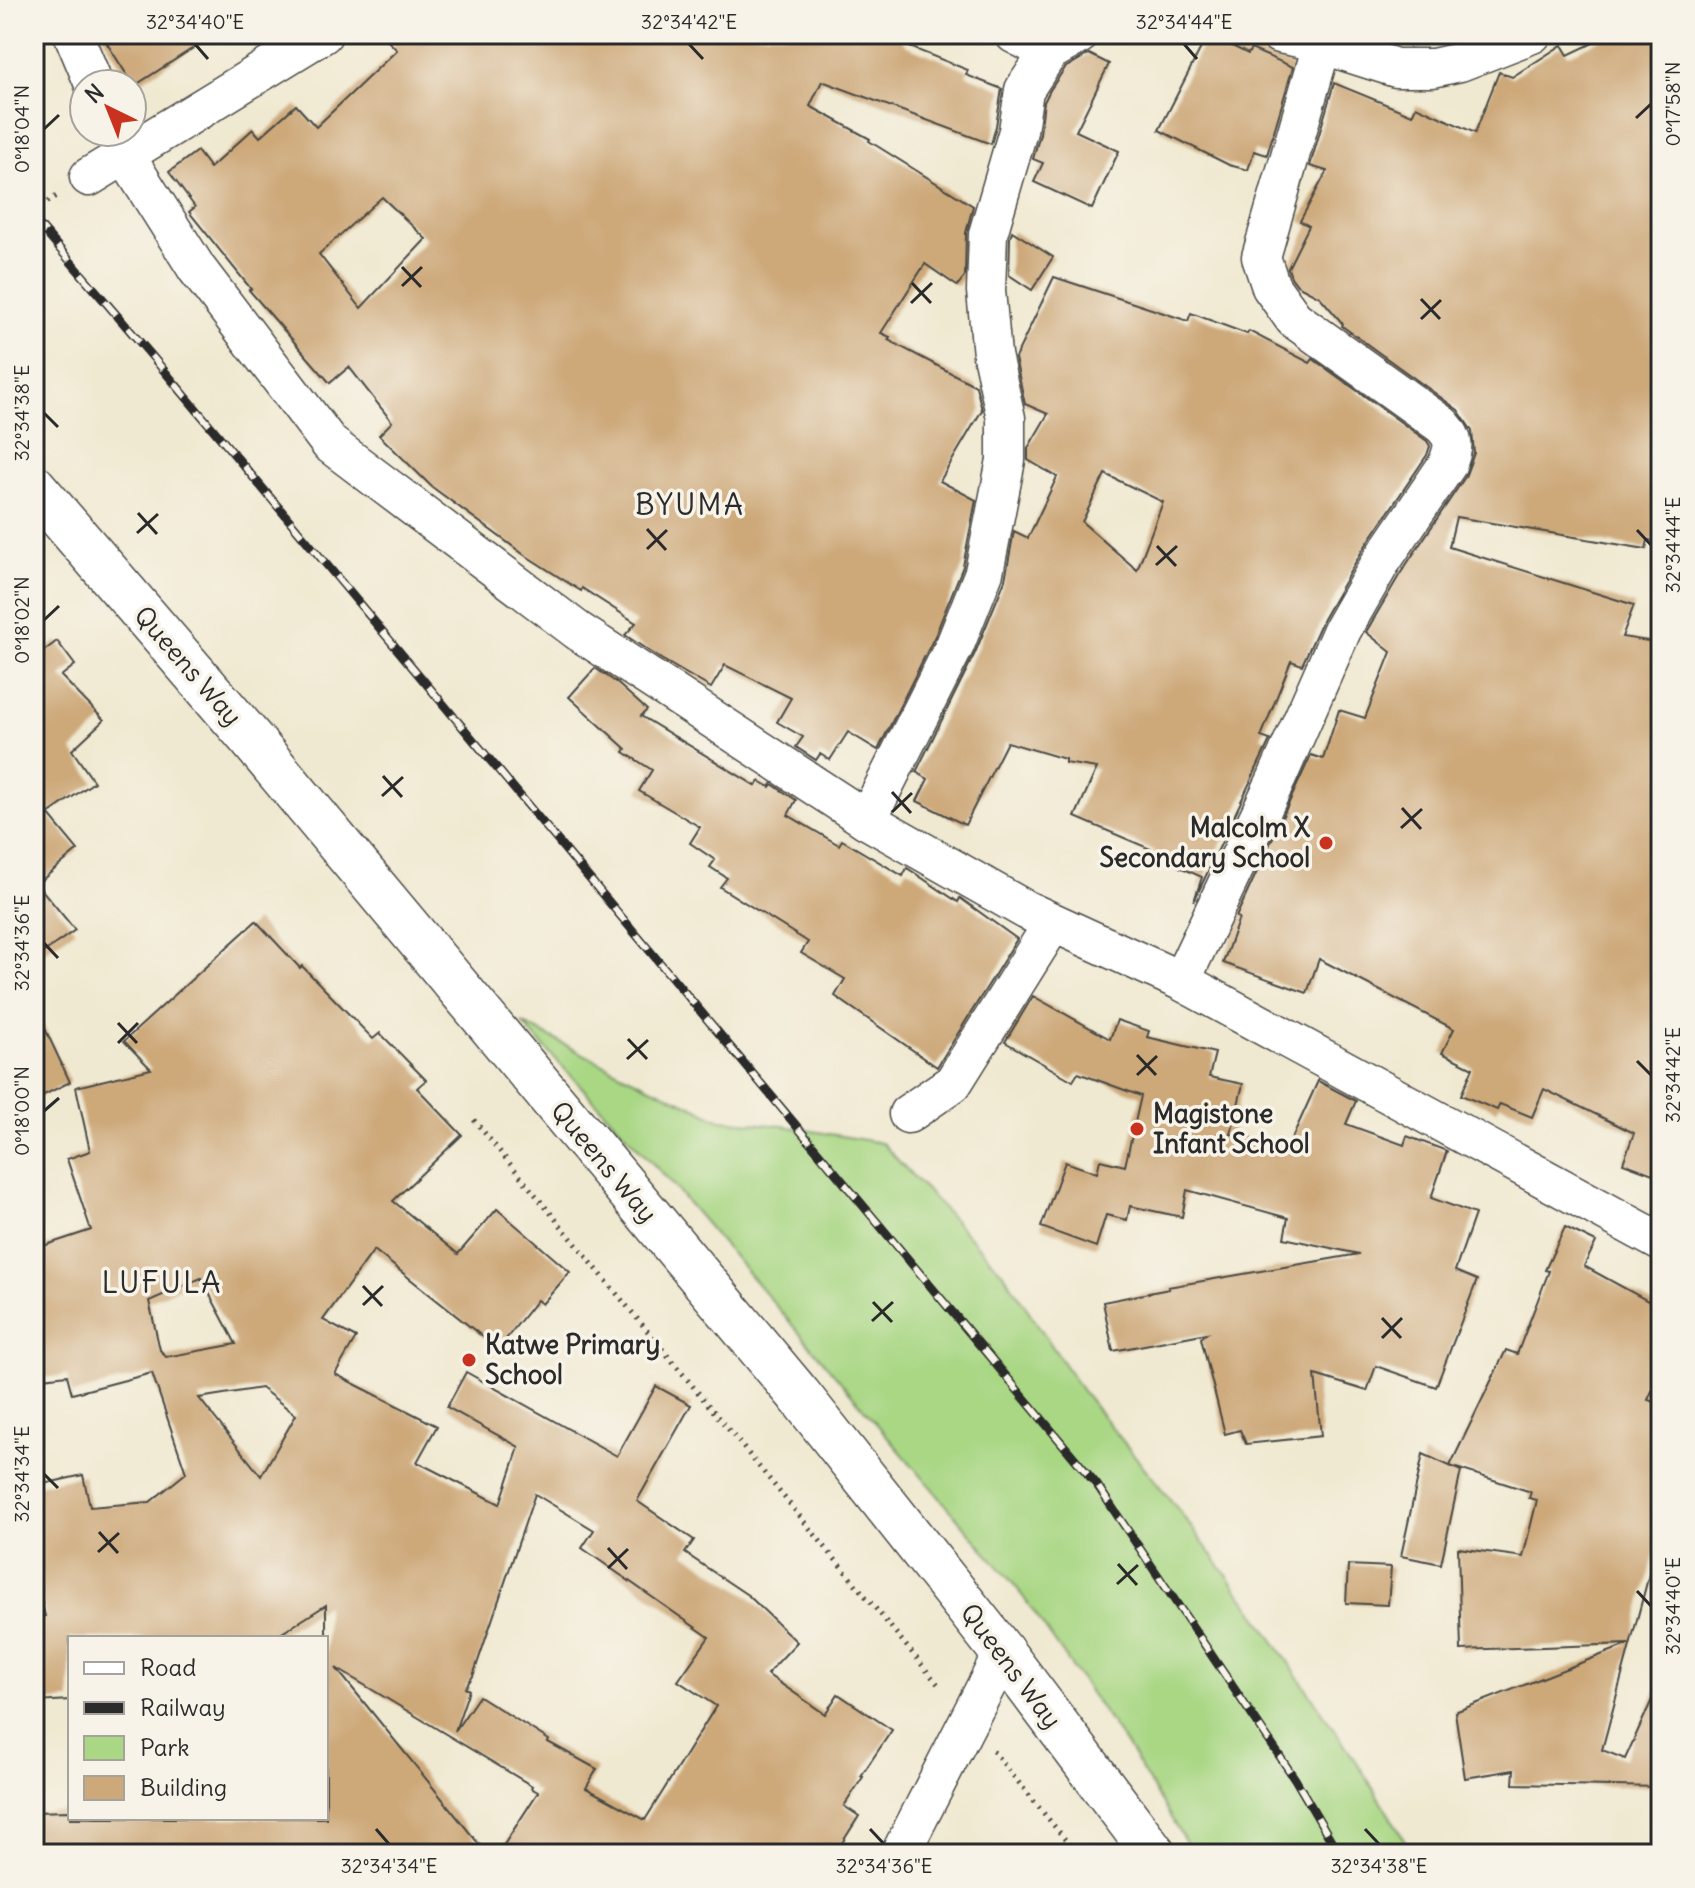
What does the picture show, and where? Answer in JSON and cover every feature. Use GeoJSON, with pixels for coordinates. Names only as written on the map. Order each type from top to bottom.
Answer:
{"type":"FeatureCollection","features":[{"type":"Feature","properties":{"kind":"highway","name":"Queens Way"},"geometry":{"type":"LineString","coordinates":[[34,487],[261,751],[789,1383],[1003,1653],[1154,1854]]}},
{"type":"Feature","properties":{"kind":"street"},"geometry":{"type":"LineString","coordinates":[[73,34],[87,68]]}},
{"type":"Feature","properties":{"kind":"street"},"geometry":{"type":"LineString","coordinates":[[148,129],[323,34]]}},
{"type":"Feature","properties":{"kind":"street"},"geometry":{"type":"LineString","coordinates":[[1014,34],[1065,43]]}},
{"type":"Feature","properties":{"kind":"street"},"geometry":{"type":"LineString","coordinates":[[1279,34],[1396,68],[1433,68],[1460,62],[1532,34]]}},
{"type":"Feature","properties":{"kind":"street"},"geometry":{"type":"LineString","coordinates":[[867,820],[955,645],[984,572],[1006,460],[1006,418],[992,355],[986,291],[988,234],[1018,131],[1024,90],[1065,43]]}},
{"type":"Feature","properties":{"kind":"street"},"geometry":{"type":"LineString","coordinates":[[1181,981],[1277,778],[1342,630],[1381,562],[1447,465],[1453,449],[1452,435],[1442,425],[1294,319],[1271,287],[1261,257],[1322,45]]}},
{"type":"Feature","properties":{"kind":"street"},"geometry":{"type":"LineString","coordinates":[[89,177],[116,148]]}},
{"type":"Feature","properties":{"kind":"street"},"geometry":{"type":"LineString","coordinates":[[122,148],[197,269],[330,444],[578,631],[867,820],[1026,910],[1181,981],[1661,1242]]}},
{"type":"Feature","properties":{"kind":"street"},"geometry":{"type":"LineString","coordinates":[[908,1114],[953,1083],[1053,923]]}},
{"type":"Feature","properties":{"kind":"street"},"geometry":{"type":"LineString","coordinates":[[900,1854],[1003,1653]]}},
{"type":"Feature","properties":{"kind":"path"},"geometry":{"type":"LineString","coordinates":[[474,1120],[1077,1854]]}},
{"type":"Feature","properties":{"kind":"green space"},"geometry":{"type":"Polygon","coordinates":[[[522,1023],[721,1120],[783,1126],[882,1143],[1004,1274],[1082,1391],[1174,1504],[1255,1613],[1363,1772],[1413,1854],[1193,1854],[1127,1746],[1017,1588],[671,1183],[522,1023]]]}},
{"type":"Feature","properties":{"kind":"building"},"geometry":{"type":"Polygon","coordinates":[[[101,34],[215,34],[148,77],[148,68],[123,68],[101,34]]]}},
{"type":"Feature","properties":{"kind":"building"},"geometry":{"type":"Polygon","coordinates":[[[381,34],[895,34],[907,46],[968,70],[966,75],[1002,89],[991,144],[822,81],[810,106],[870,139],[973,206],[966,233],[965,276],[957,286],[925,264],[881,333],[890,337],[888,340],[976,386],[982,410],[940,481],[976,500],[963,566],[935,636],[878,750],[848,732],[830,760],[820,754],[816,760],[796,747],[803,737],[777,722],[791,698],[725,665],[711,688],[661,659],[625,635],[636,623],[523,554],[432,487],[379,435],[392,422],[349,367],[330,383],[249,290],[189,212],[195,207],[169,172],[197,151],[210,168],[253,129],[260,137],[296,105],[316,127],[397,50],[381,34]],[[382,197],[319,254],[361,308],[426,239],[382,197]]]}},
{"type":"Feature","properties":{"kind":"building"},"geometry":{"type":"Polygon","coordinates":[[[1208,34],[1248,54],[1251,49],[1293,67],[1267,155],[1254,151],[1248,170],[1229,165],[1159,130],[1208,34]]]}},
{"type":"Feature","properties":{"kind":"building"},"geometry":{"type":"Polygon","coordinates":[[[1612,34],[1661,34],[1661,542],[1648,540],[1646,549],[1456,517],[1449,547],[1634,605],[1622,637],[1661,643],[1661,1177],[1623,1163],[1634,1133],[1544,1089],[1532,1117],[1500,1104],[1497,1110],[1461,1095],[1473,1068],[1442,1053],[1454,1029],[1319,959],[1307,993],[1223,963],[1239,918],[1236,917],[1311,755],[1323,759],[1339,710],[1365,718],[1391,652],[1366,632],[1400,574],[1465,477],[1474,453],[1472,431],[1458,410],[1342,326],[1320,297],[1297,285],[1291,277],[1288,268],[1309,226],[1300,221],[1327,171],[1310,166],[1334,83],[1412,115],[1416,106],[1475,133],[1499,72],[1512,77],[1562,45],[1568,55],[1612,34]]]}},
{"type":"Feature","properties":{"kind":"building"},"geometry":{"type":"Polygon","coordinates":[[[1089,54],[1109,64],[1076,131],[1119,151],[1092,209],[1034,182],[1043,163],[1033,159],[1044,102],[1050,90],[1065,68],[1089,54]]]}},
{"type":"Feature","properties":{"kind":"building"},"geometry":{"type":"Polygon","coordinates":[[[1012,231],[1053,257],[1032,290],[1009,275],[1012,231]]]}},
{"type":"Feature","properties":{"kind":"building"},"geometry":{"type":"Polygon","coordinates":[[[1054,277],[1188,321],[1191,313],[1247,334],[1249,331],[1310,363],[1313,359],[1430,446],[1362,551],[1323,619],[1302,665],[1291,661],[1261,737],[1270,740],[1194,901],[1202,877],[1153,855],[1155,851],[1075,817],[1097,768],[1065,763],[1065,759],[1007,742],[965,825],[917,801],[928,779],[916,772],[975,653],[1005,580],[1014,531],[1028,538],[1057,477],[1028,460],[1028,448],[1048,414],[1025,404],[1015,358],[1054,277]],[[1105,474],[1082,522],[1137,570],[1163,502],[1105,474]]]}},
{"type":"Feature","properties":{"kind":"building"},"geometry":{"type":"Polygon","coordinates":[[[57,641],[75,665],[61,676],[104,720],[72,750],[94,782],[48,814],[78,850],[37,884],[75,930],[34,959],[34,648],[40,654],[57,641]]]}},
{"type":"Feature","properties":{"kind":"building"},"geometry":{"type":"Polygon","coordinates":[[[595,668],[647,710],[641,716],[756,786],[759,781],[770,787],[772,784],[796,800],[788,815],[839,845],[842,840],[903,876],[907,868],[958,902],[960,898],[1017,939],[937,1067],[835,996],[845,979],[801,953],[808,942],[720,887],[727,878],[710,867],[715,860],[690,843],[700,827],[639,791],[652,770],[624,752],[626,749],[569,697],[595,668]]]}},
{"type":"Feature","properties":{"kind":"building"},"geometry":{"type":"Polygon","coordinates":[[[256,921],[373,1039],[380,1033],[426,1080],[417,1088],[462,1135],[393,1201],[458,1254],[497,1209],[570,1272],[542,1304],[537,1300],[498,1349],[374,1250],[323,1320],[356,1338],[335,1374],[437,1426],[417,1462],[500,1504],[519,1447],[447,1407],[466,1372],[617,1456],[656,1386],[691,1405],[637,1501],[694,1540],[685,1553],[749,1596],[797,1642],[767,1674],[825,1714],[838,1694],[892,1730],[844,1806],[859,1816],[835,1854],[498,1854],[538,1792],[336,1668],[487,1854],[34,1854],[34,1812],[68,1811],[68,1820],[328,1820],[326,1605],[277,1636],[68,1636],[68,1700],[36,1702],[34,1617],[45,1616],[34,1569],[34,1486],[83,1475],[90,1507],[150,1502],[186,1473],[152,1373],[72,1394],[67,1375],[34,1379],[34,1249],[91,1230],[67,1159],[90,1151],[76,1087],[151,1069],[124,1041],[256,921]],[[201,1278],[149,1301],[160,1350],[166,1357],[236,1344],[201,1278]],[[261,1388],[199,1398],[261,1476],[296,1415],[261,1388]],[[535,1494],[473,1676],[465,1688],[469,1690],[455,1731],[479,1696],[548,1742],[597,1769],[586,1788],[645,1820],[716,1706],[678,1681],[709,1637],[582,1548],[594,1530],[535,1494]]]}},
{"type":"Feature","properties":{"kind":"building"},"geometry":{"type":"Polygon","coordinates":[[[1033,996],[1110,1039],[1117,1020],[1149,1031],[1147,1037],[1215,1053],[1209,1077],[1243,1084],[1231,1134],[1287,1149],[1318,1081],[1356,1101],[1346,1124],[1404,1145],[1407,1136],[1447,1151],[1431,1198],[1475,1214],[1455,1271],[1477,1280],[1436,1387],[1376,1366],[1367,1391],[1315,1375],[1321,1436],[1246,1444],[1240,1430],[1225,1434],[1201,1338],[1207,1333],[1113,1351],[1103,1302],[1168,1287],[1359,1254],[1284,1238],[1288,1218],[1187,1190],[1182,1217],[1130,1206],[1127,1220],[1106,1215],[1096,1247],[1041,1227],[1065,1162],[1097,1173],[1100,1160],[1125,1166],[1141,1096],[1078,1073],[1073,1081],[1005,1042],[1033,996]]]}},
{"type":"Feature","properties":{"kind":"building"},"geometry":{"type":"Polygon","coordinates":[[[34,1005],[70,1082],[34,1100],[34,1005]]]}},
{"type":"Feature","properties":{"kind":"building"},"geometry":{"type":"Polygon","coordinates":[[[1565,1227],[1596,1242],[1584,1266],[1661,1308],[1661,1371],[1648,1400],[1661,1404],[1661,1530],[1602,1750],[1625,1759],[1661,1680],[1661,1787],[1513,1784],[1514,1770],[1465,1778],[1455,1712],[1629,1644],[1461,1650],[1458,1548],[1523,1557],[1537,1500],[1529,1498],[1531,1492],[1450,1466],[1506,1350],[1517,1354],[1549,1271],[1545,1270],[1565,1227]]]}},
{"type":"Feature","properties":{"kind":"building"},"geometry":{"type":"Polygon","coordinates":[[[1423,1454],[1461,1471],[1441,1564],[1401,1556],[1423,1454]]]}},
{"type":"Feature","properties":{"kind":"building"},"geometry":{"type":"Polygon","coordinates":[[[1348,1565],[1391,1567],[1388,1605],[1346,1603],[1348,1565]]]}},
{"type":"Feature","properties":{"kind":"railway"},"geometry":{"type":"LineString","coordinates":[[34,219],[1097,1485],[1295,1779],[1339,1854]]}},
{"type":"Feature","properties":{"kind":"place","name":"Malcolm X Secondary School"},"geometry":{"type":"Point","coordinates":[1326,843]}},
{"type":"Feature","properties":{"kind":"place","name":"Magistone Infant School"},"geometry":{"type":"Point","coordinates":[1137,1129]}},
{"type":"Feature","properties":{"kind":"place","name":"Katwe Primary School"},"geometry":{"type":"Point","coordinates":[469,1360]}},
{"type":"Feature","properties":{"kind":"district","name":"BYUMA"},"geometry":{"type":"Point","coordinates":[690,505]}},
{"type":"Feature","properties":{"kind":"district","name":"LUFULA"},"geometry":{"type":"Point","coordinates":[162,1283]}}]}
